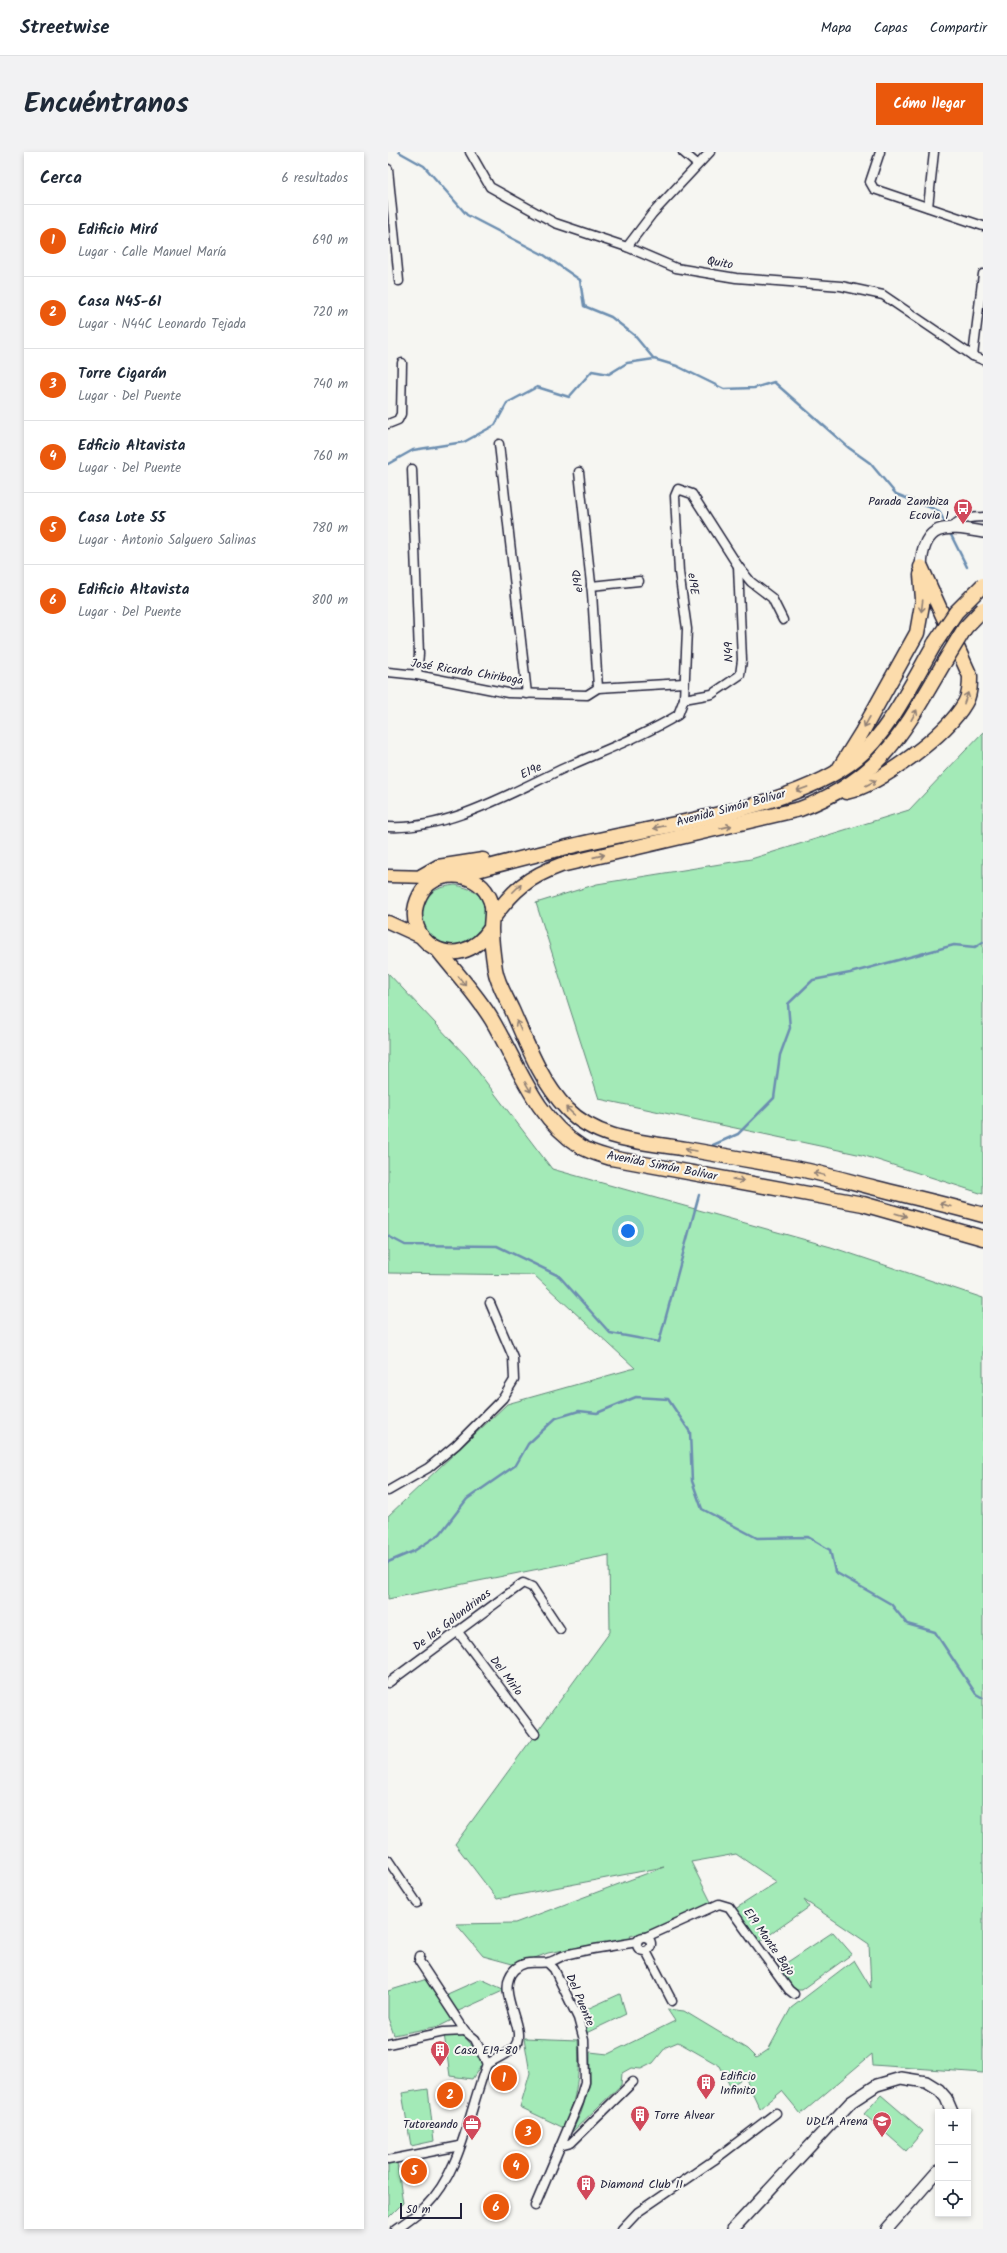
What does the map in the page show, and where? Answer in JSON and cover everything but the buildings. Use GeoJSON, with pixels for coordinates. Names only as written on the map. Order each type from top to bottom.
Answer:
{"type":"FeatureCollection","features":[{"type":"Feature","properties":{"kind":"highway"},"geometry":{"type":"LineString","coordinates":[[837,772],[862,732],[917,633],[923,599],[921,567]]}},
{"type":"Feature","properties":{"kind":"highway"},"geometry":{"type":"LineString","coordinates":[[834,794],[855,790],[889,773],[949,723],[965,702],[970,689],[970,676],[921,567]]}},
{"type":"Feature","properties":{"kind":"highway","name":"Avenida Simón Bolívar"},"geometry":{"type":"LineString","coordinates":[[459,875],[601,839],[760,803],[805,788],[837,772],[857,758],[875,740],[902,700],[935,643],[956,612],[983,585]]}},
{"type":"Feature","properties":{"kind":"highway","name":"Avenida Simón Bolívar"},"geometry":{"type":"LineString","coordinates":[[983,609],[965,628],[910,721],[882,758],[862,776],[834,794],[800,809],[561,865],[540,872],[522,883],[508,898],[492,923],[496,973],[530,1051],[548,1085],[567,1109],[582,1121],[620,1138],[802,1170],[983,1215]]}},
{"type":"Feature","properties":{"kind":"highway"},"geometry":{"type":"LineString","coordinates":[[422,876],[438,867],[471,862],[570,840],[590,837],[601,839]]}},
{"type":"Feature","properties":{"kind":"highway"},"geometry":{"type":"LineString","coordinates":[[459,875],[471,879],[485,890],[492,906],[492,923],[482,941],[469,950],[454,953],[438,950],[423,938],[417,927],[414,916],[416,904],[420,893],[428,884],[438,878],[459,875]]}},
{"type":"Feature","properties":{"kind":"highway","name":"Avenida Simón Bolívar"},"geometry":{"type":"LineString","coordinates":[[438,950],[491,1018],[526,1085],[543,1112],[561,1132],[581,1147],[611,1158],[863,1204],[983,1238]]}},
{"type":"Feature","properties":{"kind":"main road"},"geometry":{"type":"LineString","coordinates":[[388,876],[422,876],[438,878]]}},
{"type":"Feature","properties":{"kind":"main road"},"geometry":{"type":"LineString","coordinates":[[388,922],[423,938]]}},
{"type":"Feature","properties":{"kind":"street","name":"Quito"},"geometry":{"type":"LineString","coordinates":[[470,152],[490,187],[555,222],[626,247],[676,268],[736,278],[841,286],[883,295],[973,356],[983,360]]}},
{"type":"Feature","properties":{"kind":"street"},"geometry":{"type":"LineString","coordinates":[[683,152],[697,164]]}},
{"type":"Feature","properties":{"kind":"street"},"geometry":{"type":"LineString","coordinates":[[626,247],[652,214],[697,164],[710,152]]}},
{"type":"Feature","properties":{"kind":"street"},"geometry":{"type":"LineString","coordinates":[[880,152],[870,182],[874,189],[983,226]]}},
{"type":"Feature","properties":{"kind":"street"},"geometry":{"type":"LineString","coordinates":[[928,207],[934,152]]}},
{"type":"Feature","properties":{"kind":"street"},"geometry":{"type":"LineString","coordinates":[[388,169],[399,281]]}},
{"type":"Feature","properties":{"kind":"street"},"geometry":{"type":"LineString","coordinates":[[973,356],[983,274]]}},
{"type":"Feature","properties":{"kind":"street"},"geometry":{"type":"LineString","coordinates":[[388,424],[398,420],[401,414],[402,363]]}},
{"type":"Feature","properties":{"kind":"street"},"geometry":{"type":"LineString","coordinates":[[499,444],[527,694]]}},
{"type":"Feature","properties":{"kind":"street"},"geometry":{"type":"LineString","coordinates":[[412,469],[419,654],[418,675]]}},
{"type":"Feature","properties":{"kind":"street","name":"e19D"},"geometry":{"type":"LineString","coordinates":[[578,472],[591,586],[598,688]]}},
{"type":"Feature","properties":{"kind":"street","name":"e19E"},"geometry":{"type":"LineString","coordinates":[[684,699],[687,629],[679,572],[674,496],[678,489],[692,494],[738,566]]}},
{"type":"Feature","properties":{"kind":"street"},"geometry":{"type":"LineString","coordinates":[[953,527],[962,519],[983,517]]}},
{"type":"Feature","properties":{"kind":"street"},"geometry":{"type":"LineString","coordinates":[[921,567],[924,544],[930,534],[941,528],[953,527],[983,532]]}},
{"type":"Feature","properties":{"kind":"street"},"geometry":{"type":"LineString","coordinates":[[738,566],[751,582],[772,598],[783,620]]}},
{"type":"Feature","properties":{"kind":"street","name":"N49"},"geometry":{"type":"LineString","coordinates":[[684,699],[712,694],[740,675],[742,660],[738,566]]}},
{"type":"Feature","properties":{"kind":"street"},"geometry":{"type":"LineString","coordinates":[[591,586],[639,581]]}},
{"type":"Feature","properties":{"kind":"street","name":"José Ricardo Chiriboga"},"geometry":{"type":"LineString","coordinates":[[388,672],[418,675],[482,689],[527,694],[587,695],[598,688],[684,683]]}},
{"type":"Feature","properties":{"kind":"street","name":"E19e"},"geometry":{"type":"LineString","coordinates":[[388,828],[412,827],[428,824],[489,803],[572,765],[637,738],[678,715],[684,699]]}},
{"type":"Feature","properties":{"kind":"street"},"geometry":{"type":"LineString","coordinates":[[388,1491],[428,1468],[456,1445],[504,1398],[514,1380],[513,1357],[490,1303]]}},
{"type":"Feature","properties":{"kind":"street","name":"De las Golondrinas"},"geometry":{"type":"LineString","coordinates":[[388,1683],[458,1632],[518,1585],[528,1584],[532,1587],[560,1629]]}},
{"type":"Feature","properties":{"kind":"street","name":"Del Mirlo"},"geometry":{"type":"LineString","coordinates":[[458,1632],[535,1734]]}},
{"type":"Feature","properties":{"kind":"street"},"geometry":{"type":"LineString","coordinates":[[388,1860],[417,1903]]}},
{"type":"Feature","properties":{"kind":"street","name":"E19 Monte Bajo"},"geometry":{"type":"LineString","coordinates":[[646,1937],[719,1904],[724,1904],[729,1907],[789,1990],[794,1994]]}},
{"type":"Feature","properties":{"kind":"street"},"geometry":{"type":"LineString","coordinates":[[396,2229],[426,2206],[440,2187],[456,2159],[487,2064],[515,2046],[517,2041],[516,2027],[507,1990],[509,1979],[514,1970],[534,1961],[548,1963],[558,1957],[581,1951],[637,1942],[640,1938],[646,1937],[651,1944],[646,1951]]}},
{"type":"Feature","properties":{"kind":"street"},"geometry":{"type":"LineString","coordinates":[[637,1942],[639,1949],[646,1951],[672,2001]]}},
{"type":"Feature","properties":{"kind":"street"},"geometry":{"type":"LineString","coordinates":[[420,1956],[419,1960],[464,2031],[475,2039],[487,2064]]}},
{"type":"Feature","properties":{"kind":"street","name":"Del Puente"},"geometry":{"type":"LineString","coordinates":[[535,2206],[586,2082],[584,2040],[578,2018],[554,1969],[548,1963]]}},
{"type":"Feature","properties":{"kind":"street"},"geometry":{"type":"LineString","coordinates":[[388,2044],[444,2032],[464,2031]]}},
{"type":"Feature","properties":{"kind":"street"},"geometry":{"type":"LineString","coordinates":[[733,2229],[851,2102],[877,2085],[901,2078],[926,2082],[939,2090],[946,2098],[951,2109]]}},
{"type":"Feature","properties":{"kind":"street"},"geometry":{"type":"LineString","coordinates":[[560,2146],[571,2143],[633,2082]]}},
{"type":"Feature","properties":{"kind":"street"},"geometry":{"type":"LineString","coordinates":[[622,2229],[638,2212],[714,2160],[776,2113]]}},
{"type":"Feature","properties":{"kind":"street"},"geometry":{"type":"LineString","coordinates":[[388,2160],[460,2146]]}},
{"type":"Feature","properties":{"kind":"street"},"geometry":{"type":"LineString","coordinates":[[887,2229],[935,2174]]}},
{"type":"Feature","properties":{"kind":"green space"},"geometry":{"type":"Polygon","coordinates":[[[983,732],[983,1194],[862,1155],[599,1099],[536,903],[597,884],[751,859],[909,810],[983,732]]]}},
{"type":"Feature","properties":{"kind":"green space"},"geometry":{"type":"Polygon","coordinates":[[[455,885],[473,891],[479,895],[484,907],[484,933],[447,951],[422,931],[422,913],[426,899],[430,894],[444,887],[455,885]]]}},
{"type":"Feature","properties":{"kind":"green space"},"geometry":{"type":"Polygon","coordinates":[[[388,973],[467,1057],[552,1169],[831,1247],[983,1298],[983,2073],[873,2065],[872,2054],[801,2114],[782,2091],[760,2109],[745,2077],[730,2086],[720,2066],[678,2042],[666,2047],[653,2063],[641,2069],[631,2068],[622,2073],[621,2085],[571,2133],[581,2113],[590,2084],[590,2052],[608,2054],[675,2021],[667,2009],[684,2011],[747,2049],[756,2058],[768,2050],[791,2008],[854,1960],[871,1988],[869,1944],[804,1900],[809,1907],[758,1943],[732,1911],[777,1882],[736,1854],[691,1862],[713,1906],[646,1932],[630,1936],[634,1941],[602,1943],[548,1953],[516,1965],[483,1956],[456,1924],[515,1923],[664,1867],[497,1899],[455,1844],[610,1632],[609,1555],[388,1599],[388,1516],[507,1404],[635,1368],[534,1275],[388,1273],[388,973]]]}},
{"type":"Feature","properties":{"kind":"green space"},"geometry":{"type":"Polygon","coordinates":[[[833,1932],[852,1954],[802,1990],[794,1990],[777,1969],[833,1932]]]}},
{"type":"Feature","properties":{"kind":"green space"},"geometry":{"type":"Polygon","coordinates":[[[427,1979],[452,2020],[440,2026],[394,2035],[388,2018],[388,1991],[427,1979]]]}},
{"type":"Feature","properties":{"kind":"green space"},"geometry":{"type":"Polygon","coordinates":[[[481,1979],[505,1990],[454,2013],[443,1996],[481,1979]]]}},
{"type":"Feature","properties":{"kind":"green space"},"geometry":{"type":"Polygon","coordinates":[[[620,1994],[626,2014],[582,2035],[576,2014],[620,1994]]]}},
{"type":"Feature","properties":{"kind":"green space"},"geometry":{"type":"Polygon","coordinates":[[[458,2028],[484,2061],[472,2079],[450,2076],[444,2034],[458,2028]]]}},
{"type":"Feature","properties":{"kind":"green space"},"geometry":{"type":"Polygon","coordinates":[[[524,2038],[578,2040],[577,2085],[572,2106],[564,2128],[520,2107],[530,2073],[524,2038]]]}},
{"type":"Feature","properties":{"kind":"green space"},"geometry":{"type":"Polygon","coordinates":[[[428,2089],[434,2141],[411,2146],[402,2093],[428,2089]]]}},
{"type":"Feature","properties":{"kind":"green space"},"geometry":{"type":"Polygon","coordinates":[[[881,2095],[923,2131],[906,2151],[864,2114],[881,2095]]]}},
{"type":"Feature","properties":{"kind":"green space"},"geometry":{"type":"Polygon","coordinates":[[[388,2156],[396,2156],[403,2203],[388,2218],[388,2156]]]}},
{"type":"Feature","properties":{"kind":"waterway"},"geometry":{"type":"LineString","coordinates":[[399,152],[424,166],[467,215],[544,255],[580,280],[584,306],[611,317],[634,335],[654,359]]}},
{"type":"Feature","properties":{"kind":"waterway"},"geometry":{"type":"LineString","coordinates":[[388,464],[413,450],[464,442],[495,425],[507,403],[537,387],[569,397],[592,371],[609,374],[627,363],[654,359],[677,366],[724,389],[754,388],[774,382],[849,448],[870,463],[896,494],[939,511],[946,525]]}},
{"type":"Feature","properties":{"kind":"waterway"},"geometry":{"type":"LineString","coordinates":[[949,531],[967,567]]}},
{"type":"Feature","properties":{"kind":"waterway"},"geometry":{"type":"LineString","coordinates":[[713,1145],[738,1134],[774,1098],[780,1055],[790,1028],[788,1004],[813,980],[850,973],[954,945],[975,947],[983,942]]}},
{"type":"Feature","properties":{"kind":"waterway"},"geometry":{"type":"LineString","coordinates":[[388,1236],[405,1245],[497,1246],[559,1276],[610,1333],[659,1342],[699,1195]]}},
{"type":"Feature","properties":{"kind":"waterway"},"geometry":{"type":"LineString","coordinates":[[388,1562],[414,1551],[440,1534],[467,1499],[516,1465],[528,1444],[556,1418],[579,1411],[597,1413],[636,1397],[668,1399],[690,1432],[692,1481],[702,1509],[757,1538],[808,1537],[830,1550],[835,1572],[891,1604],[907,1624],[935,1632],[976,1694],[983,1698]]}},
{"type":"Feature","properties":{"kind":"place","name":"Parada Zambiza Ecovia 1"},"geometry":{"type":"Point","coordinates":[963,525]}},
{"type":"Feature","properties":{"kind":"place","name":"Casa E19-80"},"geometry":{"type":"Point","coordinates":[440,2067]}},
{"type":"Feature","properties":{"kind":"place","name":"Edificio Miró"},"geometry":{"type":"Point","coordinates":[504,2078]}},
{"type":"Feature","properties":{"kind":"place","name":"Casa N45-61"},"geometry":{"type":"Point","coordinates":[450,2095]}},
{"type":"Feature","properties":{"kind":"place","name":"Edificio Infinito"},"geometry":{"type":"Point","coordinates":[706,2100]}},
{"type":"Feature","properties":{"kind":"place","name":"Torre Cigarán"},"geometry":{"type":"Point","coordinates":[528,2132]}},
{"type":"Feature","properties":{"kind":"place","name":"Torre Alvear"},"geometry":{"type":"Point","coordinates":[640,2132]}},
{"type":"Feature","properties":{"kind":"place","name":"UDLA Arena"},"geometry":{"type":"Point","coordinates":[882,2138]}},
{"type":"Feature","properties":{"kind":"place","name":"Tutoreando"},"geometry":{"type":"Point","coordinates":[472,2141]}},
{"type":"Feature","properties":{"kind":"place","name":"Edficio Altavista"},"geometry":{"type":"Point","coordinates":[516,2166]}},
{"type":"Feature","properties":{"kind":"place","name":"Casa Lote 55"},"geometry":{"type":"Point","coordinates":[414,2171]}},
{"type":"Feature","properties":{"kind":"place","name":"Diamond Club II"},"geometry":{"type":"Point","coordinates":[586,2201]}},
{"type":"Feature","properties":{"kind":"place","name":"Edificio Altavista"},"geometry":{"type":"Point","coordinates":[496,2207]}}]}
